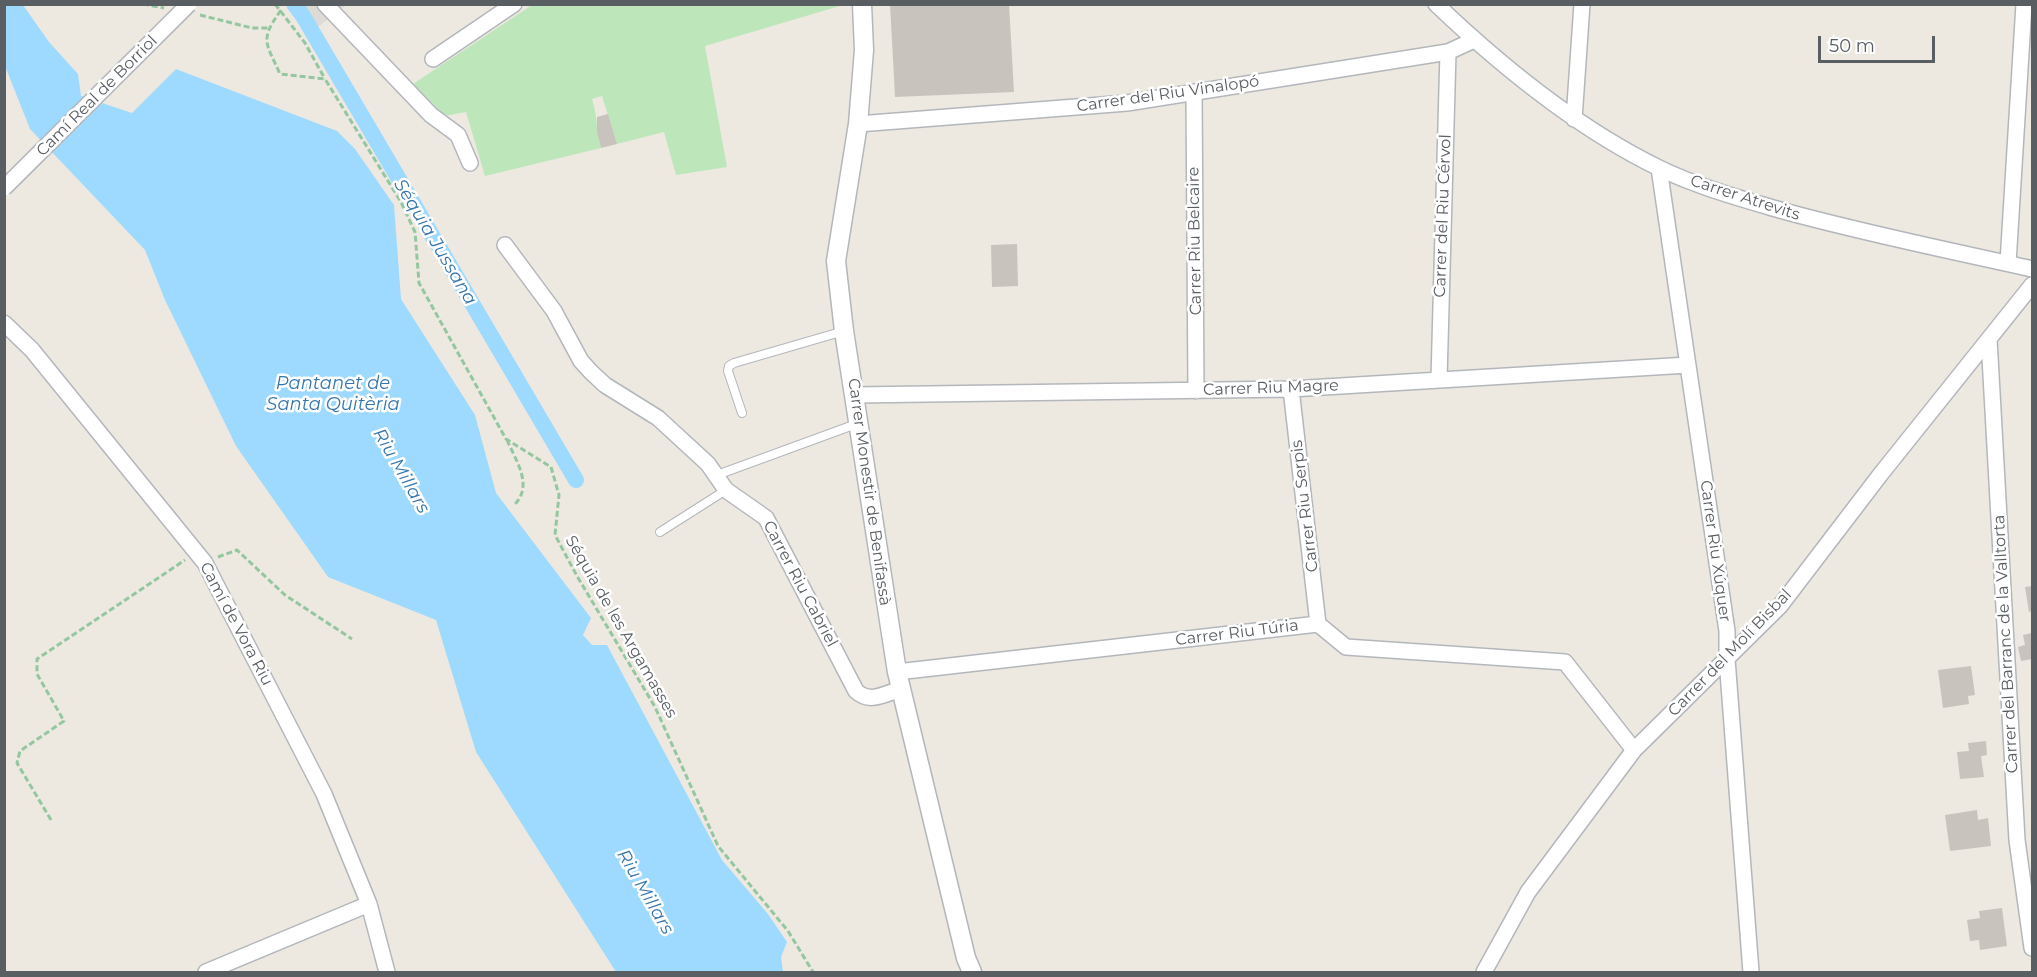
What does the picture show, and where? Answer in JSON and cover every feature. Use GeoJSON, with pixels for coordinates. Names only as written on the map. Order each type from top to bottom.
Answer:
{"type":"FeatureCollection","features":[{"type":"Feature","properties":{"kind":"street"},"geometry":{"type":"LineString","coordinates":[[325,4],[431,114],[458,135],[470,163]]}},
{"type":"Feature","properties":{"kind":"street"},"geometry":{"type":"LineString","coordinates":[[433,59],[514,4]]}},
{"type":"Feature","properties":{"kind":"street","name":"Carrer Monestir de Benifassà"},"geometry":{"type":"LineString","coordinates":[[862,4],[864,50],[858,124],[836,261],[844,331],[899,681],[966,958],[972,972]]}},
{"type":"Feature","properties":{"kind":"street","name":"Carrer Atrevits"},"geometry":{"type":"LineString","coordinates":[[1436,4],[1474,40],[1574,119],[1659,168],[1715,192],[1826,223],[2032,269]]}},
{"type":"Feature","properties":{"kind":"street"},"geometry":{"type":"LineString","coordinates":[[1574,119],[1582,4]]}},
{"type":"Feature","properties":{"kind":"street"},"geometry":{"type":"LineString","coordinates":[[2008,264],[2024,4]]}},
{"type":"Feature","properties":{"kind":"street","name":"Camí Real de Borriol"},"geometry":{"type":"LineString","coordinates":[[4,188],[190,9]]}},
{"type":"Feature","properties":{"kind":"street","name":"Carrer del Riu Vinalopó"},"geometry":{"type":"LineString","coordinates":[[858,124],[1126,103],[1448,52],[1474,40]]}},
{"type":"Feature","properties":{"kind":"street","name":"Carrer del Riu Cérvol"},"geometry":{"type":"LineString","coordinates":[[1439,380],[1448,52]]}},
{"type":"Feature","properties":{"kind":"street","name":"Carrer Riu Belcaire"},"geometry":{"type":"LineString","coordinates":[[1194,92],[1196,391]]}},
{"type":"Feature","properties":{"kind":"street","name":"Carrer Riu Xúquer"},"geometry":{"type":"LineString","coordinates":[[1659,168],[1727,631],[1727,659],[1751,972]]}},
{"type":"Feature","properties":{"kind":"street","name":"Carrer Riu Cabriel"},"geometry":{"type":"LineString","coordinates":[[505,245],[554,311],[581,361],[591,372],[604,385],[658,417],[717,475],[726,490],[759,512],[772,526],[856,691],[863,697],[870,698],[899,681]]}},
{"type":"Feature","properties":{"kind":"street","name":"Carrer del Molí Bisbal"},"geometry":{"type":"LineString","coordinates":[[1484,972],[1528,892],[1634,750],[1780,606],[1880,475],[2032,285]]}},
{"type":"Feature","properties":{"kind":"street","name":"Camí de Vora Riu"},"geometry":{"type":"LineString","coordinates":[[4,323],[32,350],[201,557],[324,794],[369,904],[387,972]]}},
{"type":"Feature","properties":{"kind":"street","name":"Carrer del Barranc de la Valltorta"},"geometry":{"type":"LineString","coordinates":[[1989,339],[2017,840],[2032,948]]}},
{"type":"Feature","properties":{"kind":"street","name":"Carrer Riu Magre"},"geometry":{"type":"LineString","coordinates":[[855,395],[1291,389],[1688,365]]}},
{"type":"Feature","properties":{"kind":"street","name":"Carrer Riu Serpis"},"geometry":{"type":"LineString","coordinates":[[1291,389],[1318,624]]}},
{"type":"Feature","properties":{"kind":"street","name":"Carrer Riu Túria"},"geometry":{"type":"LineString","coordinates":[[899,681],[1318,624],[1346,647],[1565,662],[1634,750]]}},
{"type":"Feature","properties":{"kind":"street"},"geometry":{"type":"LineString","coordinates":[[206,972],[369,904]]}},
{"type":"Feature","properties":{"kind":"lane"},"geometry":{"type":"LineString","coordinates":[[742,413],[728,371],[729,366],[844,331]]}},
{"type":"Feature","properties":{"kind":"lane"},"geometry":{"type":"LineString","coordinates":[[717,475],[859,423]]}},
{"type":"Feature","properties":{"kind":"lane"},"geometry":{"type":"LineString","coordinates":[[660,532],[726,490]]}},
{"type":"Feature","properties":{"kind":"path"},"geometry":{"type":"LineString","coordinates":[[143,4],[171,9]]}},
{"type":"Feature","properties":{"kind":"path"},"geometry":{"type":"LineString","coordinates":[[275,4],[305,43],[400,202],[415,232],[419,282],[506,439],[524,481],[524,490],[514,505]]}},
{"type":"Feature","properties":{"kind":"path"},"geometry":{"type":"LineString","coordinates":[[190,9],[252,27],[268,28]]}},
{"type":"Feature","properties":{"kind":"path"},"geometry":{"type":"LineString","coordinates":[[281,10],[268,28],[265,39],[280,74],[325,79]]}},
{"type":"Feature","properties":{"kind":"path","name":"Séquia de les Argamasses"},"geometry":{"type":"LineString","coordinates":[[506,439],[551,467],[559,495],[555,535],[655,707],[718,846],[788,931],[813,972]]}},
{"type":"Feature","properties":{"kind":"path"},"geometry":{"type":"LineString","coordinates":[[51,820],[17,763],[20,751],[64,721],[37,674],[37,659],[201,557],[237,550],[285,595],[351,639]]}},
{"type":"Feature","properties":{"kind":"shaded area"},"geometry":{"type":"Polygon","coordinates":[[[298,5],[346,5],[318,27],[298,5]]]}},
{"type":"Feature","properties":{"kind":"green space"},"geometry":{"type":"Polygon","coordinates":[[[532,5],[843,5],[705,46],[727,167],[676,175],[664,132],[617,144],[602,96],[592,99],[601,148],[485,176],[466,112],[445,116],[413,84],[532,5]]]}},
{"type":"Feature","properties":{"kind":"water","name":"Pantanet de Santa Quitèria"},"geometry":{"type":"Polygon","coordinates":[[[5,5],[23,5],[49,42],[78,74],[81,96],[132,113],[176,69],[337,131],[355,149],[394,205],[401,299],[475,415],[496,493],[591,618],[583,635],[592,645],[607,645],[722,860],[768,914],[787,942],[781,957],[783,972],[616,972],[476,752],[436,620],[328,577],[236,446],[165,300],[145,250],[30,129],[5,66],[5,5]]]}},
{"type":"Feature","properties":{"kind":"building"},"geometry":{"type":"Polygon","coordinates":[[[890,4],[1009,4],[1014,92],[895,97],[890,4]]]}},
{"type":"Feature","properties":{"kind":"building"},"geometry":{"type":"Polygon","coordinates":[[[608,114],[617,144],[601,148],[597,132],[597,117],[608,114]]]}},
{"type":"Feature","properties":{"kind":"building"},"geometry":{"type":"Polygon","coordinates":[[[1017,244],[1018,286],[992,287],[991,245],[1017,244]]]}},
{"type":"Feature","properties":{"kind":"building"},"geometry":{"type":"Polygon","coordinates":[[[2032,586],[2032,611],[2029,612],[2025,587],[2032,586]]]}},
{"type":"Feature","properties":{"kind":"building"},"geometry":{"type":"Polygon","coordinates":[[[2032,633],[2032,659],[2021,661],[2018,647],[2025,645],[2023,635],[2032,633]]]}},
{"type":"Feature","properties":{"kind":"building"},"geometry":{"type":"Polygon","coordinates":[[[1971,666],[1975,695],[1968,696],[1969,704],[1943,708],[1938,670],[1971,666]]]}},
{"type":"Feature","properties":{"kind":"building"},"geometry":{"type":"Polygon","coordinates":[[[1986,741],[1987,755],[1981,756],[1984,777],[1960,779],[1957,752],[1969,751],[1968,743],[1986,741]]]}},
{"type":"Feature","properties":{"kind":"building"},"geometry":{"type":"Polygon","coordinates":[[[1977,810],[1978,820],[1988,818],[1991,846],[1950,851],[1945,815],[1977,810]]]}},
{"type":"Feature","properties":{"kind":"building"},"geometry":{"type":"Polygon","coordinates":[[[2002,908],[2007,946],[1980,950],[1979,940],[1970,941],[1967,920],[1980,918],[1979,911],[2002,908]]]}},
{"type":"Feature","properties":{"kind":"waterway","name":"Séquia Jussana"},"geometry":{"type":"LineString","coordinates":[[294,4],[576,480]]}},
{"type":"Feature","properties":{"kind":"water label","name":"Riu Millars"},"geometry":{"type":"Point","coordinates":[401,471]}},
{"type":"Feature","properties":{"kind":"water label","name":"Riu Millars"},"geometry":{"type":"Point","coordinates":[645,892]}}]}
